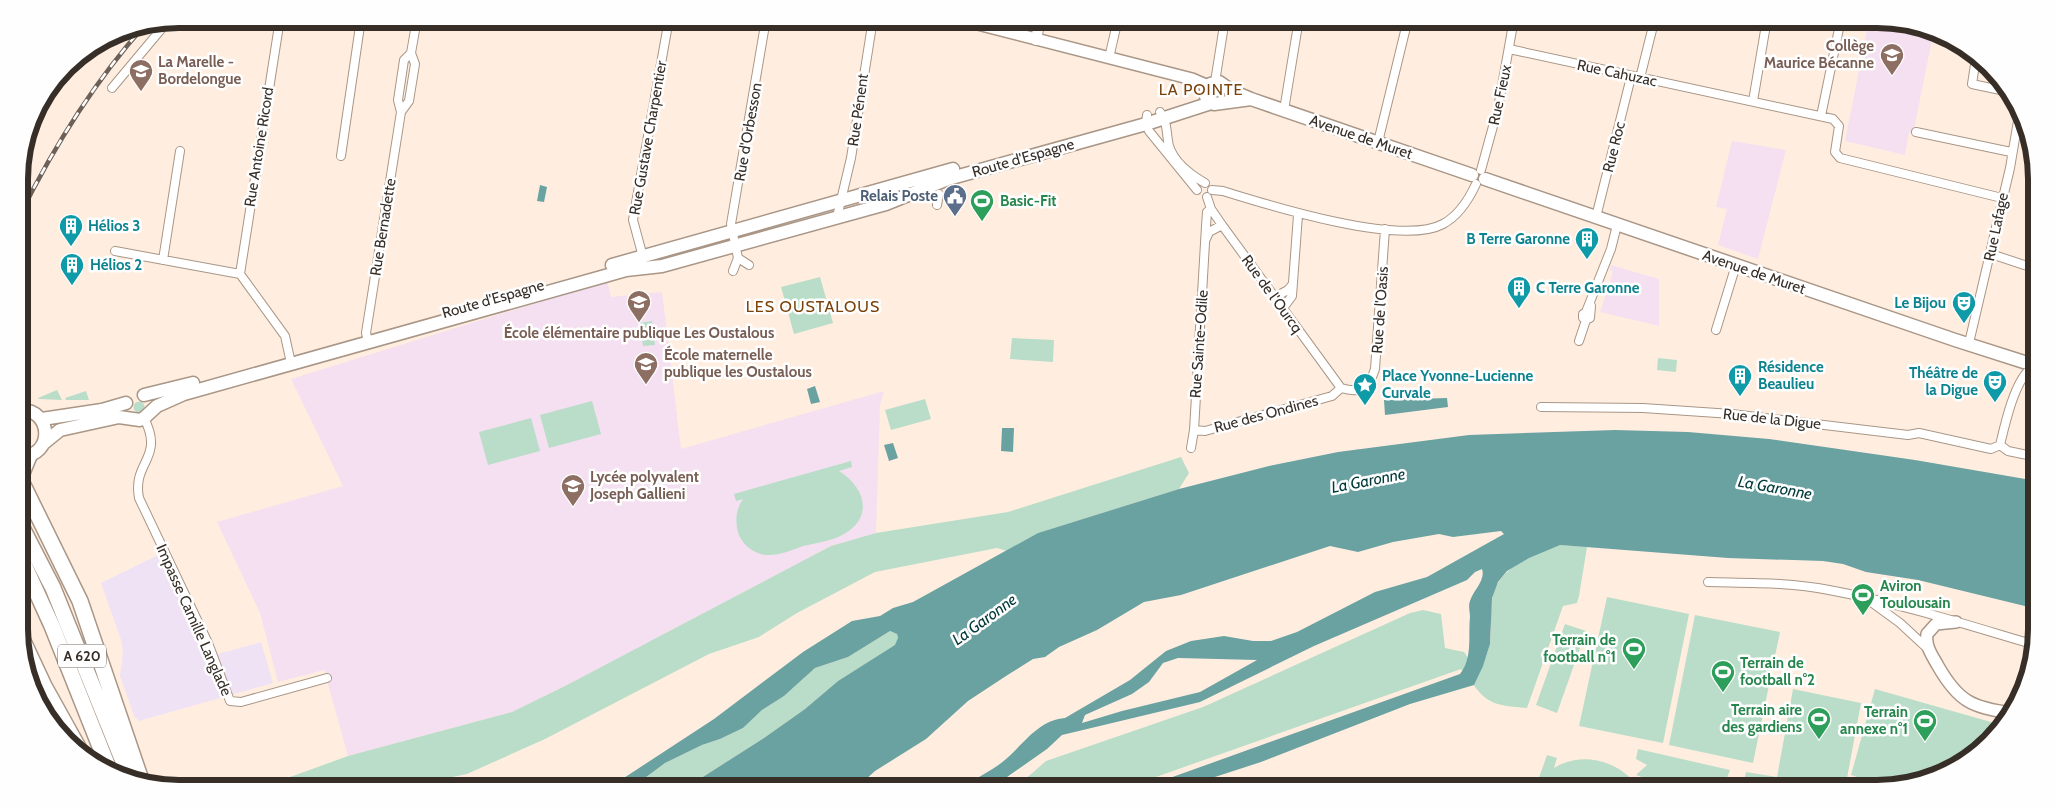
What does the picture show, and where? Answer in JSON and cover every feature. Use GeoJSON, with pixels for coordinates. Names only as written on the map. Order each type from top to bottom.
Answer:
{"type":"FeatureCollection","features":[{"type":"Feature","properties":{"kind":"highway"},"geometry":{"type":"LineString","coordinates":[[28,495],[80,601],[139,775]]}},
{"type":"Feature","properties":{"kind":"highway","name":"A 620"},"geometry":{"type":"LineString","coordinates":[[28,540],[53,588],[127,772]]}},
{"type":"Feature","properties":{"kind":"highway","name":"A 620"},"geometry":{"type":"LineString","coordinates":[[28,573],[52,626],[106,762]]}},
{"type":"Feature","properties":{"kind":"highway"},"geometry":{"type":"LineString","coordinates":[[30,656],[40,679],[71,735]]}},
{"type":"Feature","properties":{"kind":"main road"},"geometry":{"type":"LineString","coordinates":[[991,28],[1192,79],[1215,92]]}},
{"type":"Feature","properties":{"kind":"main road","name":"Route d'Espagne"},"geometry":{"type":"LineString","coordinates":[[367,337],[626,270],[662,266],[886,204],[948,179],[1163,115],[1215,92]]}},
{"type":"Feature","properties":{"kind":"main road","name":"Avenue de Muret"},"geometry":{"type":"LineString","coordinates":[[1215,92],[1250,99],[1284,110],[1596,217],[1616,229],[1736,266],[1969,343],[2028,365]]}},
{"type":"Feature","properties":{"kind":"main road","name":"Route d'Espagne"},"geometry":{"type":"LineString","coordinates":[[144,395],[290,359],[643,257],[735,246],[841,201],[1146,120]]}},
{"type":"Feature","properties":{"kind":"main road","name":"Route d'Espagne"},"geometry":{"type":"LineString","coordinates":[[147,415],[184,394],[290,359]]}},
{"type":"Feature","properties":{"kind":"main road"},"geometry":{"type":"LineString","coordinates":[[28,455],[38,451],[44,443],[60,430],[119,417],[140,420],[147,415],[150,402],[144,395],[133,395],[126,403],[102,410],[42,419]]}},
{"type":"Feature","properties":{"kind":"main road"},"geometry":{"type":"LineString","coordinates":[[126,403],[126,411],[130,418]]}},
{"type":"Feature","properties":{"kind":"main road"},"geometry":{"type":"LineString","coordinates":[[28,411],[42,419],[46,433],[44,443]]}},
{"type":"Feature","properties":{"kind":"main road"},"geometry":{"type":"LineString","coordinates":[[1956,622],[1936,624],[1929,629],[1926,640],[1928,649],[1946,681],[1964,700],[1984,709],[2004,712]]}},
{"type":"Feature","properties":{"kind":"street","name":"Rue Antoine Ricord"},"geometry":{"type":"LineString","coordinates":[[240,274],[279,28]]}},
{"type":"Feature","properties":{"kind":"street"},"geometry":{"type":"LineString","coordinates":[[341,156],[361,28]]}},
{"type":"Feature","properties":{"kind":"street","name":"Rue Bernadette"},"geometry":{"type":"LineString","coordinates":[[367,337],[402,112],[409,101],[416,64],[411,53],[415,28]]}},
{"type":"Feature","properties":{"kind":"street","name":"Rue Gustave Charpentier"},"geometry":{"type":"LineString","coordinates":[[643,257],[634,220],[667,28]]}},
{"type":"Feature","properties":{"kind":"street","name":"Rue d'Orbesson"},"geometry":{"type":"LineString","coordinates":[[735,246],[731,224],[764,28]]}},
{"type":"Feature","properties":{"kind":"street","name":"Rue Pénent"},"geometry":{"type":"LineString","coordinates":[[841,201],[847,168],[851,158],[872,28]]}},
{"type":"Feature","properties":{"kind":"street"},"geometry":{"type":"LineString","coordinates":[[1036,40],[1038,28]]}},
{"type":"Feature","properties":{"kind":"street"},"geometry":{"type":"LineString","coordinates":[[1109,58],[1116,28]]}},
{"type":"Feature","properties":{"kind":"street"},"geometry":{"type":"LineString","coordinates":[[1215,92],[1224,28]]}},
{"type":"Feature","properties":{"kind":"street"},"geometry":{"type":"LineString","coordinates":[[1284,110],[1298,28]]}},
{"type":"Feature","properties":{"kind":"street"},"geometry":{"type":"LineString","coordinates":[[1378,142],[1406,28]]}},
{"type":"Feature","properties":{"kind":"street","name":"Rue Fieux"},"geometry":{"type":"LineString","coordinates":[[1212,190],[1223,191],[1298,215],[1385,230],[1420,231],[1442,225],[1453,218],[1467,201],[1479,177],[1498,108],[1513,28]]}},
{"type":"Feature","properties":{"kind":"street"},"geometry":{"type":"LineString","coordinates":[[1640,78],[1652,28]]}},
{"type":"Feature","properties":{"kind":"street"},"geometry":{"type":"LineString","coordinates":[[1753,101],[1765,28]]}},
{"type":"Feature","properties":{"kind":"street"},"geometry":{"type":"LineString","coordinates":[[1838,28],[1820,116],[1836,121],[1839,126],[1835,152],[1840,158],[2002,198]]}},
{"type":"Feature","properties":{"kind":"street"},"geometry":{"type":"LineString","coordinates":[[112,88],[162,29]]}},
{"type":"Feature","properties":{"kind":"street","name":"Rue Cahuzac"},"geometry":{"type":"LineString","coordinates":[[1509,50],[1820,116]]}},
{"type":"Feature","properties":{"kind":"street","name":"Rue Bernadette"},"geometry":{"type":"LineString","coordinates":[[402,112],[398,100],[404,60],[411,53]]}},
{"type":"Feature","properties":{"kind":"street"},"geometry":{"type":"LineString","coordinates":[[1975,64],[1972,84],[2000,90]]}},
{"type":"Feature","properties":{"kind":"street","name":"Rue Roc"},"geometry":{"type":"LineString","coordinates":[[1596,217],[1631,77]]}},
{"type":"Feature","properties":{"kind":"street"},"geometry":{"type":"LineString","coordinates":[[1146,120],[1148,131],[1200,196],[1207,197],[1212,190],[1209,184],[1193,176],[1175,156],[1170,147],[1163,115]]}},
{"type":"Feature","properties":{"kind":"street","name":"Rue Lafage"},"geometry":{"type":"LineString","coordinates":[[1969,343],[1991,254],[2017,121]]}},
{"type":"Feature","properties":{"kind":"street"},"geometry":{"type":"LineString","coordinates":[[1916,132],[2011,152]]}},
{"type":"Feature","properties":{"kind":"street"},"geometry":{"type":"LineString","coordinates":[[163,260],[180,151]]}},
{"type":"Feature","properties":{"kind":"street"},"geometry":{"type":"LineString","coordinates":[[1197,190],[1199,185],[1205,183]]}},
{"type":"Feature","properties":{"kind":"street"},"geometry":{"type":"LineString","coordinates":[[937,205],[939,194]]}},
{"type":"Feature","properties":{"kind":"street","name":"Rue de l'Ourcq"},"geometry":{"type":"LineString","coordinates":[[1207,197],[1211,209],[1222,225],[1341,388]]}},
{"type":"Feature","properties":{"kind":"street"},"geometry":{"type":"LineString","coordinates":[[837,218],[841,201]]}},
{"type":"Feature","properties":{"kind":"street","name":"Rue Sainte-Odile"},"geometry":{"type":"LineString","coordinates":[[1191,448],[1194,430],[1208,212],[1211,209]]}},
{"type":"Feature","properties":{"kind":"street"},"geometry":{"type":"LineString","coordinates":[[1283,308],[1292,296],[1298,215]]}},
{"type":"Feature","properties":{"kind":"street"},"geometry":{"type":"LineString","coordinates":[[1206,239],[1210,232],[1222,225]]}},
{"type":"Feature","properties":{"kind":"street"},"geometry":{"type":"LineString","coordinates":[[1580,341],[1586,320],[1582,318],[1586,312],[1608,253],[1611,238],[1616,229]]}},
{"type":"Feature","properties":{"kind":"street","name":"Rue de l'Oasis"},"geometry":{"type":"LineString","coordinates":[[1365,387],[1372,381],[1375,369],[1385,230]]}},
{"type":"Feature","properties":{"kind":"street"},"geometry":{"type":"LineString","coordinates":[[735,246],[749,266]]}},
{"type":"Feature","properties":{"kind":"street"},"geometry":{"type":"LineString","coordinates":[[733,271],[735,246]]}},
{"type":"Feature","properties":{"kind":"street"},"geometry":{"type":"LineString","coordinates":[[115,251],[240,274],[285,336],[290,359]]}},
{"type":"Feature","properties":{"kind":"street"},"geometry":{"type":"LineString","coordinates":[[1991,254],[2028,266]]}},
{"type":"Feature","properties":{"kind":"street"},"geometry":{"type":"LineString","coordinates":[[1716,330],[1736,266]]}},
{"type":"Feature","properties":{"kind":"street"},"geometry":{"type":"LineString","coordinates":[[1276,297],[1288,290],[1292,285]]}},
{"type":"Feature","properties":{"kind":"street"},"geometry":{"type":"LineString","coordinates":[[2000,445],[2010,409],[2023,377],[2028,371]]}},
{"type":"Feature","properties":{"kind":"street","name":"Rue des Ondines"},"geometry":{"type":"LineString","coordinates":[[1194,430],[1206,431],[1332,396],[1341,388],[1351,391],[1365,387]]}},
{"type":"Feature","properties":{"kind":"street","name":"Rue de la Digue"},"geometry":{"type":"LineString","coordinates":[[1541,407],[1643,408],[1732,414],[1908,435],[1918,433],[1991,449],[2000,445],[2008,451],[2028,455]]}},
{"type":"Feature","properties":{"kind":"street","name":"Impasse Camille Langlade"},"geometry":{"type":"LineString","coordinates":[[147,415],[152,442],[148,458],[137,480],[139,498],[208,643],[230,701],[241,702],[326,678]]}},
{"type":"Feature","properties":{"kind":"street"},"geometry":{"type":"LineString","coordinates":[[1708,582],[1783,583],[1829,590],[1956,622],[2027,643]]}},
{"type":"Feature","properties":{"kind":"street"},"geometry":{"type":"LineString","coordinates":[[1867,599],[1900,624],[1928,649]]}},
{"type":"Feature","properties":{"kind":"shaded area","name":"Collège Maurice Bécanne"},"geometry":{"type":"Polygon","coordinates":[[[1867,28],[1898,29],[1932,38],[1914,129],[1909,133],[1905,155],[1845,141],[1867,28]]]}},
{"type":"Feature","properties":{"kind":"shaded area"},"geometry":{"type":"Polygon","coordinates":[[[1732,141],[1786,150],[1758,259],[1718,245],[1727,209],[1716,207],[1732,141]]]}},
{"type":"Feature","properties":{"kind":"shaded area"},"geometry":{"type":"Polygon","coordinates":[[[1611,265],[1659,279],[1659,326],[1600,312],[1613,271],[1610,270],[1611,265]]]}},
{"type":"Feature","properties":{"kind":"shaded area","name":"Lycée polyvalent Joseph Gallieni"},"geometry":{"type":"Polygon","coordinates":[[[607,281],[611,297],[662,292],[681,449],[884,391],[880,405],[876,533],[831,546],[512,712],[348,756],[324,670],[278,682],[260,613],[217,522],[343,486],[291,379],[607,281]]]}},
{"type":"Feature","properties":{"kind":"shaded area"},"geometry":{"type":"Polygon","coordinates":[[[168,550],[218,654],[261,642],[273,683],[139,721],[134,716],[120,676],[123,651],[121,640],[101,583],[168,550]]]}},
{"type":"Feature","properties":{"kind":"green space"},"geometry":{"type":"Polygon","coordinates":[[[820,277],[833,323],[794,334],[781,287],[820,277]]]}},
{"type":"Feature","properties":{"kind":"green space"},"geometry":{"type":"Polygon","coordinates":[[[652,321],[655,345],[643,346],[640,323],[652,321]]]}},
{"type":"Feature","properties":{"kind":"green space"},"geometry":{"type":"Polygon","coordinates":[[[1012,338],[1054,340],[1053,362],[1010,359],[1012,338]]]}},
{"type":"Feature","properties":{"kind":"green space"},"geometry":{"type":"Polygon","coordinates":[[[1658,358],[1677,360],[1676,372],[1657,370],[1658,358]]]}},
{"type":"Feature","properties":{"kind":"green space"},"geometry":{"type":"Polygon","coordinates":[[[57,390],[62,400],[38,398],[57,390]]]}},
{"type":"Feature","properties":{"kind":"green space"},"geometry":{"type":"Polygon","coordinates":[[[86,391],[89,400],[66,400],[65,398],[86,391]]]}},
{"type":"Feature","properties":{"kind":"green space"},"geometry":{"type":"Polygon","coordinates":[[[925,399],[931,419],[891,430],[885,410],[925,399]]]}},
{"type":"Feature","properties":{"kind":"green space"},"geometry":{"type":"Polygon","coordinates":[[[139,401],[145,407],[139,413],[133,407],[139,401]]]}},
{"type":"Feature","properties":{"kind":"green space"},"geometry":{"type":"Polygon","coordinates":[[[592,401],[601,434],[549,448],[540,415],[592,401]]]}},
{"type":"Feature","properties":{"kind":"green space"},"geometry":{"type":"Polygon","coordinates":[[[531,418],[540,451],[488,465],[479,432],[531,418]]]}},
{"type":"Feature","properties":{"kind":"green space"},"geometry":{"type":"Polygon","coordinates":[[[1181,457],[1189,473],[1179,489],[1038,533],[1007,551],[997,548],[875,572],[797,613],[759,637],[709,654],[545,739],[467,774],[438,780],[282,780],[348,756],[512,712],[831,546],[876,533],[1008,512],[1181,457]]]}},
{"type":"Feature","properties":{"kind":"green space"},"geometry":{"type":"Polygon","coordinates":[[[851,461],[852,467],[839,471],[855,485],[860,493],[862,511],[860,519],[844,534],[829,540],[771,555],[757,553],[742,541],[736,519],[743,499],[736,501],[734,494],[851,461]]]}},
{"type":"Feature","properties":{"kind":"green space"},"geometry":{"type":"Polygon","coordinates":[[[1560,545],[1587,547],[1577,603],[1563,606],[1527,708],[1494,703],[1482,695],[1461,669],[1147,780],[1024,780],[1046,761],[1203,707],[1410,613],[1423,610],[1441,614],[1445,648],[1464,652],[1479,674],[1491,637],[1491,610],[1495,589],[1508,571],[1539,552],[1560,545]]]}},
{"type":"Feature","properties":{"kind":"green space","name":"Terrain de football n°1"},"geometry":{"type":"Polygon","coordinates":[[[1607,597],[1689,614],[1663,743],[1579,726],[1607,597]]]}},
{"type":"Feature","properties":{"kind":"green space","name":"Terrain de football n°2"},"geometry":{"type":"Polygon","coordinates":[[[1695,615],[1780,632],[1753,763],[1669,745],[1695,615]]]}},
{"type":"Feature","properties":{"kind":"green space"},"geometry":{"type":"Polygon","coordinates":[[[1565,624],[1586,631],[1557,713],[1536,705],[1565,624]]]}},
{"type":"Feature","properties":{"kind":"green space"},"geometry":{"type":"Polygon","coordinates":[[[890,631],[897,634],[896,645],[838,681],[805,709],[698,780],[642,780],[665,763],[743,728],[762,710],[784,696],[815,668],[848,657],[890,631]]]}},
{"type":"Feature","properties":{"kind":"green space","name":"Terrain aire des gardiens"},"geometry":{"type":"Polygon","coordinates":[[[1793,689],[1861,703],[1847,780],[1744,780],[1746,772],[1777,777],[1793,689]]]}},
{"type":"Feature","properties":{"kind":"green space","name":"Terrain annexe n°1"},"geometry":{"type":"Polygon","coordinates":[[[1875,689],[1996,723],[1970,749],[1945,765],[1926,773],[1888,780],[1865,780],[1851,775],[1875,689]]]}},
{"type":"Feature","properties":{"kind":"green space"},"geometry":{"type":"Polygon","coordinates":[[[1638,749],[1730,770],[1726,780],[1650,780],[1636,775],[1647,765],[1636,759],[1638,749]]]}},
{"type":"Feature","properties":{"kind":"green space"},"geometry":{"type":"Polygon","coordinates":[[[1547,755],[1557,758],[1554,768],[1565,763],[1589,759],[1612,765],[1633,780],[1538,780],[1547,755]]]}},
{"type":"Feature","properties":{"kind":"water"},"geometry":{"type":"Polygon","coordinates":[[[540,185],[547,187],[544,202],[537,201],[540,185]]]}},
{"type":"Feature","properties":{"kind":"water"},"geometry":{"type":"Polygon","coordinates":[[[815,386],[820,402],[811,404],[807,389],[815,386]]]}},
{"type":"Feature","properties":{"kind":"water"},"geometry":{"type":"Polygon","coordinates":[[[1447,398],[1448,407],[1385,415],[1384,400],[1447,398]]]}},
{"type":"Feature","properties":{"kind":"water"},"geometry":{"type":"Polygon","coordinates":[[[1002,428],[1014,428],[1013,452],[1001,451],[1002,428]]]}},
{"type":"Feature","properties":{"kind":"water","name":"La Garonne"},"geometry":{"type":"Polygon","coordinates":[[[1615,430],[1688,432],[1769,439],[1915,460],[2028,479],[2028,607],[1918,580],[1866,572],[1843,564],[1823,561],[1728,558],[1560,545],[1529,558],[1507,571],[1498,582],[1492,598],[1490,644],[1474,685],[1410,704],[1261,762],[1206,780],[1164,780],[1460,674],[1467,661],[1469,647],[1469,603],[1481,581],[1482,569],[1475,572],[1467,580],[1314,646],[1200,702],[1062,735],[1047,749],[1003,780],[975,780],[1005,760],[1036,730],[1054,720],[1065,718],[1130,680],[1166,651],[1191,641],[1224,636],[1253,641],[1271,641],[1297,632],[1375,592],[1427,577],[1504,534],[1501,531],[1453,537],[1439,534],[1393,542],[1358,552],[1330,546],[1181,595],[1144,602],[1097,630],[1059,647],[1045,657],[1033,659],[1006,676],[968,701],[926,739],[875,771],[865,780],[698,780],[764,738],[805,709],[838,681],[895,645],[898,638],[897,634],[890,631],[848,657],[815,668],[784,696],[762,710],[743,728],[665,763],[642,780],[621,780],[714,719],[803,652],[852,621],[880,616],[893,608],[913,602],[1038,533],[1179,489],[1269,466],[1338,452],[1469,435],[1615,430]],[[1178,658],[1163,663],[1149,682],[1132,694],[1085,715],[1082,723],[1122,711],[1200,692],[1257,660],[1178,658]]]}},
{"type":"Feature","properties":{"kind":"water"},"geometry":{"type":"Polygon","coordinates":[[[893,443],[898,458],[889,461],[884,445],[893,443]]]}},
{"type":"Feature","properties":{"kind":"railway"},"geometry":{"type":"LineString","coordinates":[[28,199],[76,116],[109,69],[138,33]]}},
{"type":"Feature","properties":{"kind":"place","name":"Collège Maurice Bécanne"},"geometry":{"type":"Point","coordinates":[1892,76]}},
{"type":"Feature","properties":{"kind":"place","name":"La Marelle - Bordelongue"},"geometry":{"type":"Point","coordinates":[141,92]}},
{"type":"Feature","properties":{"kind":"place","name":"Relais Poste"},"geometry":{"type":"Point","coordinates":[955,217]}},
{"type":"Feature","properties":{"kind":"place","name":"Basic-Fit"},"geometry":{"type":"Point","coordinates":[982,222]}},
{"type":"Feature","properties":{"kind":"place","name":"Hélios 3"},"geometry":{"type":"Point","coordinates":[71,247]}},
{"type":"Feature","properties":{"kind":"place","name":"B Terre Garonne"},"geometry":{"type":"Point","coordinates":[1587,260]}},
{"type":"Feature","properties":{"kind":"place","name":"Hélios 2"},"geometry":{"type":"Point","coordinates":[72,286]}},
{"type":"Feature","properties":{"kind":"place","name":"C Terre Garonne"},"geometry":{"type":"Point","coordinates":[1519,309]}},
{"type":"Feature","properties":{"kind":"place","name":"École élémentaire publique Les Oustalous"},"geometry":{"type":"Point","coordinates":[639,323]}},
{"type":"Feature","properties":{"kind":"place","name":"Le Bijou"},"geometry":{"type":"Point","coordinates":[1964,324]}},
{"type":"Feature","properties":{"kind":"place","name":"École maternelle publique les Oustalous"},"geometry":{"type":"Point","coordinates":[646,385]}},
{"type":"Feature","properties":{"kind":"place","name":"Résidence Beaulieu"},"geometry":{"type":"Point","coordinates":[1740,397]}},
{"type":"Feature","properties":{"kind":"place","name":"Théâtre de la Digue"},"geometry":{"type":"Point","coordinates":[1995,403]}},
{"type":"Feature","properties":{"kind":"place","name":"Place Yvonne-Lucienne Curvale"},"geometry":{"type":"Point","coordinates":[1365,406]}},
{"type":"Feature","properties":{"kind":"place","name":"Lycée polyvalent Joseph Gallieni"},"geometry":{"type":"Point","coordinates":[573,507]}},
{"type":"Feature","properties":{"kind":"place","name":"Aviron Toulousain"},"geometry":{"type":"Point","coordinates":[1863,616]}},
{"type":"Feature","properties":{"kind":"place","name":"Terrain de football n°1"},"geometry":{"type":"Point","coordinates":[1634,670]}},
{"type":"Feature","properties":{"kind":"place","name":"Terrain de football n°2"},"geometry":{"type":"Point","coordinates":[1723,693]}},
{"type":"Feature","properties":{"kind":"place","name":"Terrain aire des gardiens"},"geometry":{"type":"Point","coordinates":[1819,740]}},
{"type":"Feature","properties":{"kind":"place","name":"Terrain annexe n°1"},"geometry":{"type":"Point","coordinates":[1925,742]}},
{"type":"Feature","properties":{"kind":"district","name":"LA POINTE"},"geometry":{"type":"Point","coordinates":[1201,89]}},
{"type":"Feature","properties":{"kind":"district","name":"LES OUSTALOUS"},"geometry":{"type":"Point","coordinates":[813,306]}}]}
